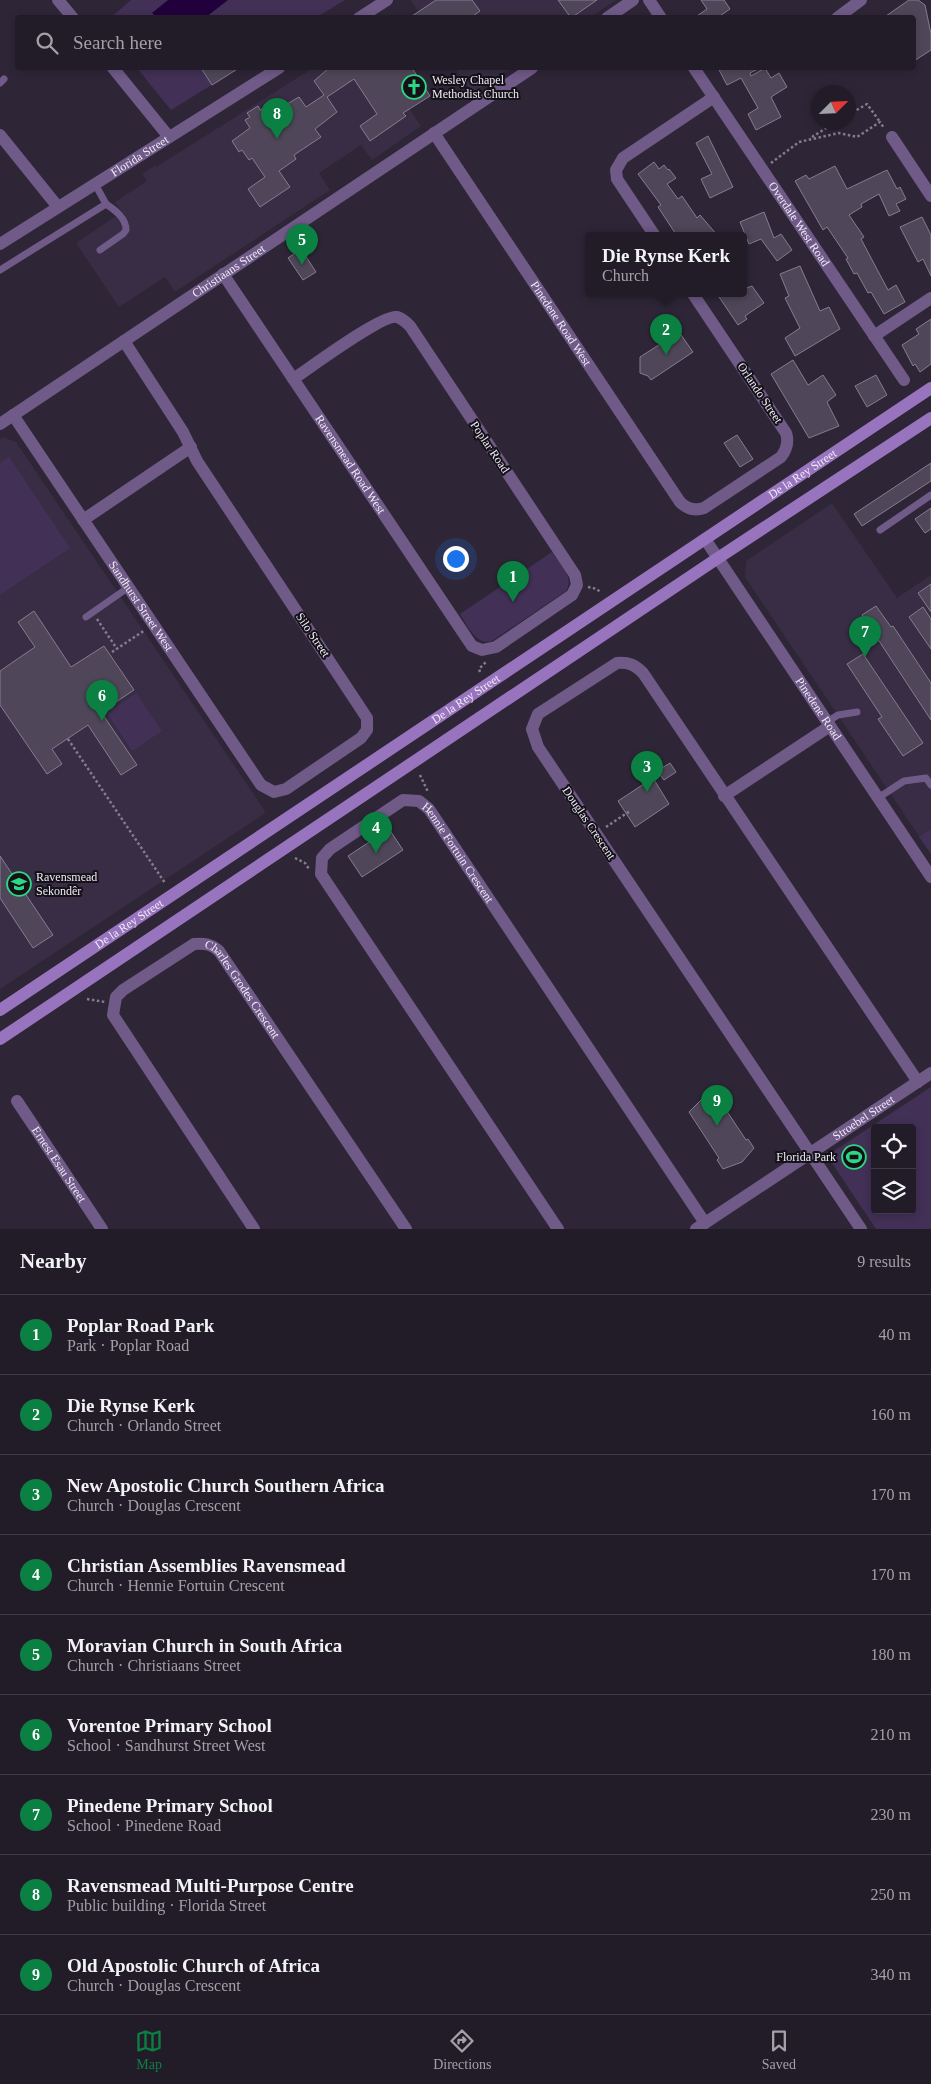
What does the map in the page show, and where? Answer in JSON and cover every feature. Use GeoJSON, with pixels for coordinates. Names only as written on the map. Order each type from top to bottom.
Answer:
{"type":"FeatureCollection","features":[{"type":"Feature","properties":{"kind":"main road","name":"De la Rey Street"},"geometry":{"type":"LineString","coordinates":[[0,1010],[931,388]]}},
{"type":"Feature","properties":{"kind":"main road","name":"De la Rey Street"},"geometry":{"type":"LineString","coordinates":[[0,1039],[718,558],[931,418]]}},
{"type":"Feature","properties":{"kind":"street"},"geometry":{"type":"LineString","coordinates":[[58,0],[70,15]]}},
{"type":"Feature","properties":{"kind":"street"},"geometry":{"type":"LineString","coordinates":[[364,15],[386,0]]}},
{"type":"Feature","properties":{"kind":"street"},"geometry":{"type":"LineString","coordinates":[[611,15],[633,0]]}},
{"type":"Feature","properties":{"kind":"street"},"geometry":{"type":"LineString","coordinates":[[649,0],[659,15]]}},
{"type":"Feature","properties":{"kind":"street"},"geometry":{"type":"LineString","coordinates":[[840,15],[861,0]]}},
{"type":"Feature","properties":{"kind":"street"},"geometry":{"type":"LineString","coordinates":[[115,70],[169,137]]}},
{"type":"Feature","properties":{"kind":"street","name":"Florida Street"},"geometry":{"type":"LineString","coordinates":[[0,244],[277,70]]}},
{"type":"Feature","properties":{"kind":"street","name":"Christiaans Street"},"geometry":{"type":"LineString","coordinates":[[0,424],[529,70]]}},
{"type":"Feature","properties":{"kind":"street","name":"Overdale West Road"},"geometry":{"type":"LineString","coordinates":[[695,70],[904,380]]}},
{"type":"Feature","properties":{"kind":"street"},"geometry":{"type":"LineString","coordinates":[[652,232],[617,179],[617,166],[623,158],[714,97]]}},
{"type":"Feature","properties":{"kind":"street","name":"Pinedene Road West"},"geometry":{"type":"LineString","coordinates":[[434,133],[680,502],[691,509]]}},
{"type":"Feature","properties":{"kind":"street"},"geometry":{"type":"LineString","coordinates":[[0,135],[58,207]]}},
{"type":"Feature","properties":{"kind":"street"},"geometry":{"type":"LineString","coordinates":[[892,137],[931,196]]}},
{"type":"Feature","properties":{"kind":"street","name":"Ravensmead Road West"},"geometry":{"type":"LineString","coordinates":[[223,274],[469,642],[486,654]]}},
{"type":"Feature","properties":{"kind":"street","name":"Orlando Street"},"geometry":{"type":"LineString","coordinates":[[691,509],[704,508],[781,456],[787,449],[788,440],[786,433],[695,297]]}},
{"type":"Feature","properties":{"kind":"street"},"geometry":{"type":"LineString","coordinates":[[874,336],[931,298]]}},
{"type":"Feature","properties":{"kind":"street","name":"Poplar Road"},"geometry":{"type":"LineString","coordinates":[[294,379],[388,318],[396,317],[410,326],[576,575],[577,585],[572,595],[486,654]]}},
{"type":"Feature","properties":{"kind":"street","name":"Silo Street"},"geometry":{"type":"LineString","coordinates":[[124,341],[203,469],[367,718],[366,730],[361,738],[286,789],[274,792]]}},
{"type":"Feature","properties":{"kind":"street","name":"Sandhurst Street West"},"geometry":{"type":"LineString","coordinates":[[13,415],[261,785],[274,792]]}},
{"type":"Feature","properties":{"kind":"street"},"geometry":{"type":"LineString","coordinates":[[83,520],[190,447]]}},
{"type":"Feature","properties":{"kind":"street","name":"Pinedene Road"},"geometry":{"type":"LineString","coordinates":[[705,539],[931,877]]}},
{"type":"Feature","properties":{"kind":"street","name":"Douglas Crescent"},"geometry":{"type":"LineString","coordinates":[[861,1229],[538,747],[532,729],[538,714],[617,663],[627,662],[636,666],[918,1082]]}},
{"type":"Feature","properties":{"kind":"street"},"geometry":{"type":"LineString","coordinates":[[724,796],[828,724]]}},
{"type":"Feature","properties":{"kind":"street","name":"Hennie Fortuin Crescent"},"geometry":{"type":"LineString","coordinates":[[558,1229],[322,874],[322,858],[330,848],[403,800],[419,800],[430,809],[701,1226]]}},
{"type":"Feature","properties":{"kind":"street","name":"Charles Grodes Crescent"},"geometry":{"type":"LineString","coordinates":[[254,1229],[113,1015],[116,997],[123,990],[194,944],[204,943],[213,946],[223,955],[406,1229]]}},
{"type":"Feature","properties":{"kind":"street","name":"Stroebel Street"},"geometry":{"type":"LineString","coordinates":[[701,1226],[931,1073]]}},
{"type":"Feature","properties":{"kind":"street","name":"Ernest Esau Street"},"geometry":{"type":"LineString","coordinates":[[16,1101],[102,1229]]}},
{"type":"Feature","properties":{"kind":"lane"},"geometry":{"type":"LineString","coordinates":[[94,184],[106,204],[116,210],[125,223],[126,230],[100,250]]}},
{"type":"Feature","properties":{"kind":"lane"},"geometry":{"type":"LineString","coordinates":[[0,270],[106,204]]}},
{"type":"Feature","properties":{"kind":"lane"},"geometry":{"type":"LineString","coordinates":[[880,530],[931,495]]}},
{"type":"Feature","properties":{"kind":"lane"},"geometry":{"type":"LineString","coordinates":[[89,614],[128,587]]}},
{"type":"Feature","properties":{"kind":"lane"},"geometry":{"type":"LineString","coordinates":[[828,724],[838,715],[857,712]]}},
{"type":"Feature","properties":{"kind":"lane"},"geometry":{"type":"LineString","coordinates":[[878,798],[904,781],[926,778],[931,785]]}},
{"type":"Feature","properties":{"kind":"path"},"geometry":{"type":"LineString","coordinates":[[856,110],[867,104],[892,137]]}},
{"type":"Feature","properties":{"kind":"path"},"geometry":{"type":"LineString","coordinates":[[762,169],[799,142],[839,133],[857,137],[880,122]]}},
{"type":"Feature","properties":{"kind":"path"},"geometry":{"type":"LineString","coordinates":[[808,140],[824,130]]}},
{"type":"Feature","properties":{"kind":"path"},"geometry":{"type":"LineString","coordinates":[[584,586],[597,589],[600,592]]}},
{"type":"Feature","properties":{"kind":"path"},"geometry":{"type":"LineString","coordinates":[[89,614],[117,649]]}},
{"type":"Feature","properties":{"kind":"path"},"geometry":{"type":"LineString","coordinates":[[112,652],[148,628]]}},
{"type":"Feature","properties":{"kind":"path"},"geometry":{"type":"LineString","coordinates":[[480,672],[479,669],[486,654]]}},
{"type":"Feature","properties":{"kind":"path"},"geometry":{"type":"LineString","coordinates":[[68,739],[165,883]]}},
{"type":"Feature","properties":{"kind":"path"},"geometry":{"type":"LineString","coordinates":[[420,775],[431,798]]}},
{"type":"Feature","properties":{"kind":"path"},"geometry":{"type":"LineString","coordinates":[[597,834],[630,811]]}},
{"type":"Feature","properties":{"kind":"path"},"geometry":{"type":"LineString","coordinates":[[295,858],[305,863],[310,871]]}},
{"type":"Feature","properties":{"kind":"path"},"geometry":{"type":"LineString","coordinates":[[87,999],[106,1002]]}},
{"type":"Feature","properties":{"kind":"shaded area"},"geometry":{"type":"Polygon","coordinates":[[[131,0],[345,0],[320,15],[114,15],[131,0]]]}},
{"type":"Feature","properties":{"kind":"shaded area"},"geometry":{"type":"Polygon","coordinates":[[[168,0],[228,0],[209,15],[154,15],[152,13],[168,0]]]}},
{"type":"Feature","properties":{"kind":"shaded area"},"geometry":{"type":"Polygon","coordinates":[[[616,0],[594,15],[421,15],[411,1],[616,0]]]}},
{"type":"Feature","properties":{"kind":"shaded area"},"geometry":{"type":"Polygon","coordinates":[[[139,70],[236,70],[171,110],[139,70]]]}},
{"type":"Feature","properties":{"kind":"shaded area"},"geometry":{"type":"Polygon","coordinates":[[[310,70],[383,70],[421,126],[372,160],[361,145],[319,173],[330,190],[175,292],[165,277],[119,307],[76,243],[122,212],[115,202],[147,181],[142,174],[155,165],[156,167],[310,70]]]}},
{"type":"Feature","properties":{"kind":"shaded area"},"geometry":{"type":"Polygon","coordinates":[[[456,70],[509,70],[472,93],[456,70]]]}},
{"type":"Feature","properties":{"kind":"shaded area"},"geometry":{"type":"Polygon","coordinates":[[[3,437],[16,442],[265,811],[264,814],[0,989],[0,440],[3,437]]]}},
{"type":"Feature","properties":{"kind":"shaded area"},"geometry":{"type":"Polygon","coordinates":[[[9,457],[70,548],[0,595],[0,463],[9,457]]]}},
{"type":"Feature","properties":{"kind":"shaded area"},"geometry":{"type":"Polygon","coordinates":[[[832,503],[897,598],[931,575],[931,854],[745,577],[746,561],[832,503]]]}},
{"type":"Feature","properties":{"kind":"shaded area"},"geometry":{"type":"Polygon","coordinates":[[[552,552],[567,575],[569,581],[566,591],[492,641],[486,642],[477,638],[460,614],[552,552]]]}},
{"type":"Feature","properties":{"kind":"shaded area"},"geometry":{"type":"Polygon","coordinates":[[[136,693],[162,731],[132,751],[107,713],[136,693]]]}},
{"type":"Feature","properties":{"kind":"shaded area"},"geometry":{"type":"Polygon","coordinates":[[[931,829],[931,854],[919,837],[931,829]]]}},
{"type":"Feature","properties":{"kind":"shaded area","name":"Florida Park"},"geometry":{"type":"Polygon","coordinates":[[[931,1087],[931,1229],[876,1229],[832,1163],[834,1151],[871,1127],[871,1214],[916,1214],[916,1124],[875,1124],[931,1087]]]}},
{"type":"Feature","properties":{"kind":"building"},"geometry":{"type":"Polygon","coordinates":[[[436,0],[472,0],[480,11],[474,15],[414,15],[436,0]]]}},
{"type":"Feature","properties":{"kind":"building"},"geometry":{"type":"Polygon","coordinates":[[[558,0],[597,0],[575,15],[569,15],[558,0]]]}},
{"type":"Feature","properties":{"kind":"building"},"geometry":{"type":"Polygon","coordinates":[[[701,0],[724,0],[730,9],[721,15],[698,15],[707,9],[701,0]]]}},
{"type":"Feature","properties":{"kind":"building"},"geometry":{"type":"Polygon","coordinates":[[[909,0],[918,0],[925,5],[931,34],[931,50],[916,60],[916,15],[887,15],[909,0]]]}},
{"type":"Feature","properties":{"kind":"building"},"geometry":{"type":"Polygon","coordinates":[[[202,70],[236,70],[212,85],[202,70]]]}},
{"type":"Feature","properties":{"kind":"building"},"geometry":{"type":"Polygon","coordinates":[[[327,70],[413,70],[430,96],[403,113],[406,116],[370,141],[360,126],[377,114],[354,79],[327,97],[337,112],[315,129],[321,137],[294,155],[296,159],[279,171],[290,187],[260,207],[248,189],[265,177],[252,158],[249,160],[242,150],[239,152],[232,141],[250,128],[245,120],[250,117],[247,113],[258,106],[260,110],[266,107],[270,114],[299,97],[306,107],[324,95],[314,81],[327,70]]]}},
{"type":"Feature","properties":{"kind":"building"},"geometry":{"type":"Polygon","coordinates":[[[719,70],[756,70],[750,73],[751,76],[762,70],[766,70],[771,78],[779,73],[787,87],[771,97],[781,117],[756,130],[748,114],[758,108],[741,78],[727,85],[719,70]]]}},
{"type":"Feature","properties":{"kind":"building"},"geometry":{"type":"Polygon","coordinates":[[[708,136],[733,187],[710,198],[701,179],[712,174],[696,143],[708,136]]]}},
{"type":"Feature","properties":{"kind":"building"},"geometry":{"type":"Polygon","coordinates":[[[654,162],[659,169],[664,165],[676,178],[667,184],[678,199],[682,196],[697,218],[700,215],[715,232],[674,232],[658,207],[661,205],[638,174],[654,162]]]}},
{"type":"Feature","properties":{"kind":"building"},"geometry":{"type":"Polygon","coordinates":[[[835,166],[847,189],[887,170],[897,189],[900,187],[906,199],[896,204],[900,211],[889,216],[879,194],[861,204],[862,207],[849,215],[864,237],[861,239],[888,290],[896,285],[905,302],[884,314],[871,292],[868,293],[857,273],[854,274],[846,259],[848,258],[827,227],[823,230],[795,181],[806,175],[809,179],[835,166]]]}},
{"type":"Feature","properties":{"kind":"building"},"geometry":{"type":"Polygon","coordinates":[[[764,212],[774,238],[781,234],[792,250],[777,261],[761,239],[749,244],[747,232],[744,232],[740,222],[764,212]]]}},
{"type":"Feature","properties":{"kind":"building"},"geometry":{"type":"Polygon","coordinates":[[[922,217],[931,235],[931,276],[923,259],[918,262],[900,227],[922,217]]]}},
{"type":"Feature","properties":{"kind":"building"},"geometry":{"type":"Polygon","coordinates":[[[301,249],[316,272],[303,280],[288,258],[301,249]]]}},
{"type":"Feature","properties":{"kind":"building"},"geometry":{"type":"Polygon","coordinates":[[[800,266],[820,311],[829,307],[840,329],[795,356],[785,338],[800,328],[785,298],[789,296],[780,274],[800,266]]]}},
{"type":"Feature","properties":{"kind":"building"},"geometry":{"type":"Polygon","coordinates":[[[752,286],[764,303],[745,316],[747,319],[738,325],[719,297],[747,297],[747,288],[752,286]]]}},
{"type":"Feature","properties":{"kind":"building"},"geometry":{"type":"Polygon","coordinates":[[[931,319],[931,364],[920,372],[915,364],[913,366],[902,345],[919,334],[916,329],[931,319]]]}},
{"type":"Feature","properties":{"kind":"building"},"geometry":{"type":"Polygon","coordinates":[[[679,332],[693,352],[651,380],[648,376],[640,373],[640,357],[679,332]]]}},
{"type":"Feature","properties":{"kind":"building"},"geometry":{"type":"Polygon","coordinates":[[[793,360],[808,385],[823,375],[836,395],[827,402],[839,426],[809,438],[771,374],[793,360]]]}},
{"type":"Feature","properties":{"kind":"building"},"geometry":{"type":"Polygon","coordinates":[[[876,375],[887,395],[867,407],[855,386],[876,375]]]}},
{"type":"Feature","properties":{"kind":"building"},"geometry":{"type":"Polygon","coordinates":[[[737,435],[753,459],[740,467],[724,443],[737,435]]]}},
{"type":"Feature","properties":{"kind":"building"},"geometry":{"type":"Polygon","coordinates":[[[931,463],[931,481],[862,526],[854,514],[931,463]]]}},
{"type":"Feature","properties":{"kind":"building"},"geometry":{"type":"Polygon","coordinates":[[[931,508],[931,529],[925,533],[915,519],[931,508]]]}},
{"type":"Feature","properties":{"kind":"building"},"geometry":{"type":"Polygon","coordinates":[[[931,584],[931,612],[918,593],[931,584]]]}},
{"type":"Feature","properties":{"kind":"building"},"geometry":{"type":"Polygon","coordinates":[[[876,606],[891,627],[893,626],[931,683],[931,720],[862,615],[876,606]]]}},
{"type":"Feature","properties":{"kind":"building"},"geometry":{"type":"Polygon","coordinates":[[[923,607],[931,619],[931,649],[909,617],[923,607]]]}},
{"type":"Feature","properties":{"kind":"building"},"geometry":{"type":"Polygon","coordinates":[[[34,611],[71,667],[104,646],[134,690],[101,712],[137,765],[121,775],[88,725],[52,749],[62,764],[47,774],[0,705],[0,671],[35,647],[18,622],[34,611]]]}},
{"type":"Feature","properties":{"kind":"building"},"geometry":{"type":"Polygon","coordinates":[[[863,654],[923,743],[903,756],[878,719],[882,717],[847,664],[863,654]]]}},
{"type":"Feature","properties":{"kind":"building"},"geometry":{"type":"Polygon","coordinates":[[[670,763],[676,772],[664,780],[657,771],[670,763]]]}},
{"type":"Feature","properties":{"kind":"building"},"geometry":{"type":"Polygon","coordinates":[[[653,778],[669,804],[635,827],[618,801],[653,778]]]}},
{"type":"Feature","properties":{"kind":"building"},"geometry":{"type":"Polygon","coordinates":[[[389,829],[403,850],[362,877],[348,856],[389,829]]]}},
{"type":"Feature","properties":{"kind":"building"},"geometry":{"type":"Polygon","coordinates":[[[0,856],[53,935],[33,948],[0,898],[0,856]]]}},
{"type":"Feature","properties":{"kind":"building"},"geometry":{"type":"Polygon","coordinates":[[[716,1095],[721,1102],[724,1100],[729,1108],[726,1110],[746,1140],[748,1139],[754,1148],[742,1162],[723,1169],[717,1160],[719,1158],[689,1112],[701,1100],[716,1095]]]}},
{"type":"Feature","properties":{"kind":"place","name":"Wesley Chapel Methodist Church"},"geometry":{"type":"Point","coordinates":[414,87]}},
{"type":"Feature","properties":{"kind":"place","name":"Ravensmead Multi-Purpose Centre"},"geometry":{"type":"Point","coordinates":[277,139]}},
{"type":"Feature","properties":{"kind":"place","name":"Moravian Church in South Africa"},"geometry":{"type":"Point","coordinates":[302,265]}},
{"type":"Feature","properties":{"kind":"place","name":"Die Rynse Kerk"},"geometry":{"type":"Point","coordinates":[666,355]}},
{"type":"Feature","properties":{"kind":"place","name":"Poplar Road Park"},"geometry":{"type":"Point","coordinates":[513,602]}},
{"type":"Feature","properties":{"kind":"place","name":"Pinedene Primary School"},"geometry":{"type":"Point","coordinates":[865,657]}},
{"type":"Feature","properties":{"kind":"place","name":"Vorentoe Primary School"},"geometry":{"type":"Point","coordinates":[102,721]}},
{"type":"Feature","properties":{"kind":"place","name":"New Apostolic Church Southern Africa"},"geometry":{"type":"Point","coordinates":[647,792]}},
{"type":"Feature","properties":{"kind":"place","name":"Christian Assemblies Ravensmead"},"geometry":{"type":"Point","coordinates":[376,853]}},
{"type":"Feature","properties":{"kind":"place","name":"Ravensmead Sekondêr"},"geometry":{"type":"Point","coordinates":[19,884]}},
{"type":"Feature","properties":{"kind":"place","name":"Old Apostolic Church of Africa"},"geometry":{"type":"Point","coordinates":[717,1126]}},
{"type":"Feature","properties":{"kind":"place","name":"Florida Park"},"geometry":{"type":"Point","coordinates":[854,1157]}}]}
